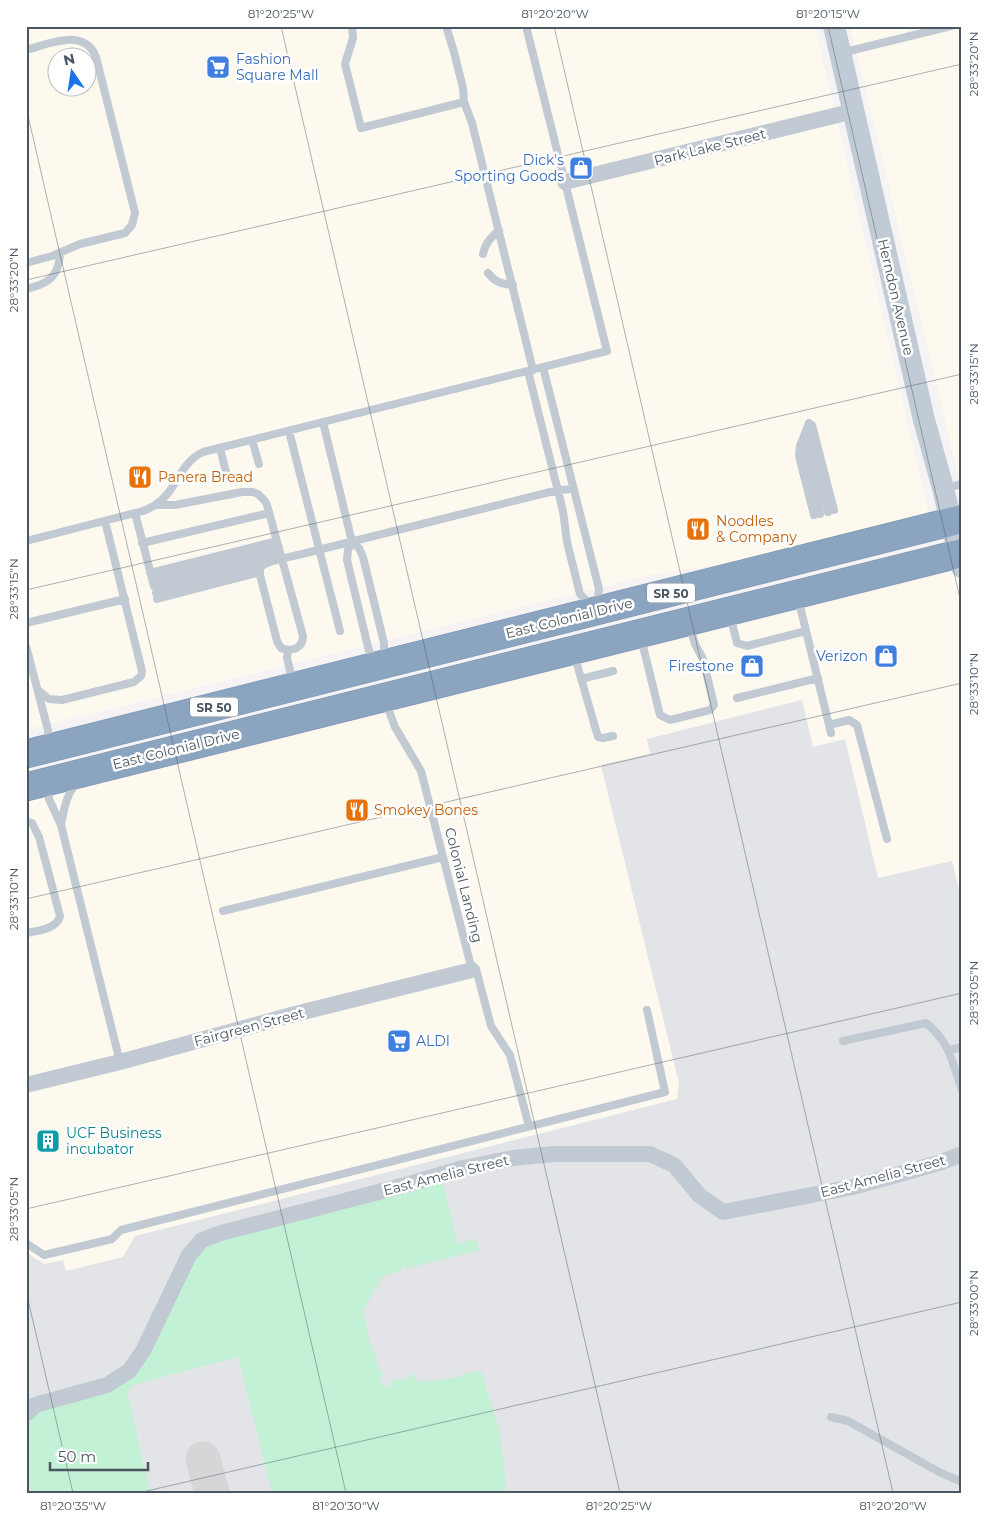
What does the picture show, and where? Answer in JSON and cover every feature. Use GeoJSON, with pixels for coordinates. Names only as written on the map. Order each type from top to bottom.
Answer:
{"type":"FeatureCollection","features":[{"type":"Feature","properties":{"kind":"highway","name":"East Colonial Drive"},"geometry":{"type":"LineString","coordinates":[[37,751],[956,521]]}},
{"type":"Feature","properties":{"kind":"highway","name":"East Colonial Drive"},"geometry":{"type":"LineString","coordinates":[[34,781],[90,771],[797,594],[961,558]]}},
{"type":"Feature","properties":{"kind":"highway"},"geometry":{"type":"LineString","coordinates":[[34,781],[69,759],[139,739],[155,721]]}},
{"type":"Feature","properties":{"kind":"highway"},"geometry":{"type":"LineString","coordinates":[[34,781],[37,751]]}},
{"type":"Feature","properties":{"kind":"street","name":"Herndon Avenue"},"geometry":{"type":"LineString","coordinates":[[834,26],[924,420],[952,486],[961,558]]}},
{"type":"Feature","properties":{"kind":"street","name":"Park Lake Street"},"geometry":{"type":"LineString","coordinates":[[565,182],[854,110]]}},
{"type":"Feature","properties":{"kind":"street"},"geometry":{"type":"LineString","coordinates":[[380,666],[385,696]]}},
{"type":"Feature","properties":{"kind":"street","name":"Fairgreen Street"},"geometry":{"type":"LineString","coordinates":[[26,1085],[120,1062],[295,1014],[474,970]]}},
{"type":"Feature","properties":{"kind":"street","name":"East Amelia Street"},"geometry":{"type":"LineString","coordinates":[[26,1414],[35,1405],[107,1385],[129,1371],[143,1351],[189,1255],[202,1240],[221,1233],[463,1168],[513,1158],[554,1154],[650,1154],[674,1165],[699,1195],[723,1212],[852,1188],[962,1154]]}},
{"type":"Feature","properties":{"kind":"lane"},"geometry":{"type":"LineString","coordinates":[[352,26],[353,38],[345,64],[361,128],[464,102]]}},
{"type":"Feature","properties":{"kind":"lane"},"geometry":{"type":"LineString","coordinates":[[157,505],[167,496],[192,459],[203,452],[607,351],[526,26]]}},
{"type":"Feature","properties":{"kind":"lane"},"geometry":{"type":"LineString","coordinates":[[841,53],[951,26]]}},
{"type":"Feature","properties":{"kind":"lane"},"geometry":{"type":"LineString","coordinates":[[448,27],[463,88],[464,102],[472,124],[513,285],[530,371],[580,594],[595,612]]}},
{"type":"Feature","properties":{"kind":"lane"},"geometry":{"type":"LineString","coordinates":[[26,50],[75,39],[84,42],[91,49],[96,57],[134,210],[134,221],[125,233],[80,244],[26,263]]}},
{"type":"Feature","properties":{"kind":"lane"},"geometry":{"type":"LineString","coordinates":[[483,254],[489,239],[499,230]]}},
{"type":"Feature","properties":{"kind":"lane"},"geometry":{"type":"LineString","coordinates":[[26,289],[39,286],[50,279],[58,266],[60,252]]}},
{"type":"Feature","properties":{"kind":"lane"},"geometry":{"type":"LineString","coordinates":[[488,272],[495,281],[501,284],[513,285]]}},
{"type":"Feature","properties":{"kind":"lane"},"geometry":{"type":"LineString","coordinates":[[543,367],[599,589],[595,612]]}},
{"type":"Feature","properties":{"kind":"lane"},"geometry":{"type":"LineString","coordinates":[[323,422],[352,542],[359,548],[363,557],[384,643],[384,656],[380,666],[373,658],[368,647],[347,560],[348,550],[352,542]]}},
{"type":"Feature","properties":{"kind":"lane"},"geometry":{"type":"LineString","coordinates":[[809,426],[824,513],[799,456],[802,440],[809,426]]}},
{"type":"Feature","properties":{"kind":"lane"},"geometry":{"type":"LineString","coordinates":[[289,431],[340,631]]}},
{"type":"Feature","properties":{"kind":"lane"},"geometry":{"type":"LineString","coordinates":[[252,440],[259,464]]}},
{"type":"Feature","properties":{"kind":"lane"},"geometry":{"type":"LineString","coordinates":[[220,448],[226,472]]}},
{"type":"Feature","properties":{"kind":"lane"},"geometry":{"type":"LineString","coordinates":[[154,586],[280,550],[320,550],[558,490],[574,489]]}},
{"type":"Feature","properties":{"kind":"lane"},"geometry":{"type":"LineString","coordinates":[[26,541],[134,513],[157,505],[175,505],[247,491],[253,492],[265,501],[280,550],[303,636],[301,645],[298,648],[288,650],[281,648],[277,641],[261,569]]}},
{"type":"Feature","properties":{"kind":"lane"},"geometry":{"type":"LineString","coordinates":[[134,513],[154,586]]}},
{"type":"Feature","properties":{"kind":"lane"},"geometry":{"type":"LineString","coordinates":[[142,543],[269,513]]}},
{"type":"Feature","properties":{"kind":"lane"},"geometry":{"type":"LineString","coordinates":[[38,690],[49,698],[62,700],[140,679],[142,671],[105,520]]}},
{"type":"Feature","properties":{"kind":"lane"},"geometry":{"type":"LineString","coordinates":[[154,586],[261,569],[280,550]]}},
{"type":"Feature","properties":{"kind":"lane"},"geometry":{"type":"LineString","coordinates":[[154,586],[280,550]]}},
{"type":"Feature","properties":{"kind":"lane"},"geometry":{"type":"LineString","coordinates":[[797,594],[830,729],[849,720],[858,725],[887,839]]}},
{"type":"Feature","properties":{"kind":"lane"},"geometry":{"type":"LineString","coordinates":[[26,623],[125,599]]}},
{"type":"Feature","properties":{"kind":"lane"},"geometry":{"type":"LineString","coordinates":[[730,611],[737,643],[746,646],[806,631]]}},
{"type":"Feature","properties":{"kind":"lane"},"geometry":{"type":"LineString","coordinates":[[640,633],[660,715],[670,720],[710,710],[714,705],[703,659],[695,644],[689,621]]}},
{"type":"Feature","properties":{"kind":"lane"},"geometry":{"type":"LineString","coordinates":[[26,646],[48,730],[37,751]]}},
{"type":"Feature","properties":{"kind":"lane"},"geometry":{"type":"LineString","coordinates":[[288,650],[288,662],[294,687]]}},
{"type":"Feature","properties":{"kind":"lane"},"geometry":{"type":"LineString","coordinates":[[573,650],[598,736],[603,738],[613,736]]}},
{"type":"Feature","properties":{"kind":"lane"},"geometry":{"type":"LineString","coordinates":[[581,679],[613,671]]}},
{"type":"Feature","properties":{"kind":"lane"},"geometry":{"type":"LineString","coordinates":[[737,698],[818,678]]}},
{"type":"Feature","properties":{"kind":"lane","name":"Colonial Landing"},"geometry":{"type":"LineString","coordinates":[[385,696],[395,727],[421,771],[474,970],[492,1026],[510,1055],[529,1126]]}},
{"type":"Feature","properties":{"kind":"lane"},"geometry":{"type":"LineString","coordinates":[[61,825],[69,794],[74,785],[90,771]]}},
{"type":"Feature","properties":{"kind":"lane"},"geometry":{"type":"LineString","coordinates":[[34,781],[49,799],[61,825],[120,1062]]}},
{"type":"Feature","properties":{"kind":"lane"},"geometry":{"type":"LineString","coordinates":[[26,821],[32,823],[39,837],[60,916],[57,923],[51,927],[26,933]]}},
{"type":"Feature","properties":{"kind":"lane"},"geometry":{"type":"LineString","coordinates":[[222,911],[444,856]]}},
{"type":"Feature","properties":{"kind":"lane"},"geometry":{"type":"LineString","coordinates":[[26,1243],[44,1255],[112,1239],[121,1230],[665,1092],[647,1010]]}},
{"type":"Feature","properties":{"kind":"lane"},"geometry":{"type":"LineString","coordinates":[[843,1041],[926,1023],[936,1031],[949,1050],[962,1090]]}},
{"type":"Feature","properties":{"kind":"lane"},"geometry":{"type":"LineString","coordinates":[[949,1050],[962,1047]]}},
{"type":"Feature","properties":{"kind":"lane"},"geometry":{"type":"LineString","coordinates":[[831,1417],[848,1421],[939,1472],[962,1482]]}},
{"type":"Feature","properties":{"kind":"shaded area"},"geometry":{"type":"Polygon","coordinates":[[[26,26],[815,26],[928,510],[920,518],[742,561],[646,576],[32,728],[26,733],[26,26]]]}},
{"type":"Feature","properties":{"kind":"shaded area"},"geometry":{"type":"Polygon","coordinates":[[[850,26],[962,26],[962,491],[905,254],[850,26]]]}},
{"type":"Feature","properties":{"kind":"shaded area"},"geometry":{"type":"Polygon","coordinates":[[[962,569],[962,903],[952,861],[878,879],[845,739],[813,747],[802,700],[647,740],[650,753],[601,765],[679,1083],[677,1099],[136,1236],[123,1257],[66,1271],[44,1264],[26,1252],[26,802],[962,569]]]}},
{"type":"Feature","properties":{"kind":"shaded area"},"geometry":{"type":"Polygon","coordinates":[[[802,700],[813,747],[845,739],[878,878],[952,861],[962,903],[962,1493],[26,1493],[26,1252],[44,1264],[63,1260],[66,1271],[123,1257],[135,1236],[677,1099],[679,1083],[601,765],[650,754],[647,739],[802,700]]]}},
{"type":"Feature","properties":{"kind":"green space"},"geometry":{"type":"Polygon","coordinates":[[[450,1180],[443,1184],[457,1244],[476,1239],[479,1250],[405,1269],[404,1265],[401,1266],[402,1270],[383,1276],[363,1311],[371,1347],[376,1353],[376,1362],[383,1375],[379,1380],[382,1386],[388,1387],[393,1380],[403,1380],[414,1373],[415,1379],[420,1382],[459,1377],[463,1374],[481,1371],[497,1421],[504,1462],[506,1493],[272,1493],[238,1357],[132,1385],[127,1392],[150,1493],[32,1493],[26,1468],[26,1427],[39,1410],[132,1377],[142,1367],[152,1351],[189,1266],[203,1246],[450,1180]]]}},
{"type":"Feature","properties":{"kind":"taxiway"},"geometry":{"type":"LineString","coordinates":[[203,1459],[212,1493]]}},
{"type":"Feature","properties":{"kind":"place","name":"Fashion Square Mall"},"geometry":{"type":"Point","coordinates":[218,67]}},
{"type":"Feature","properties":{"kind":"place","name":"Dick's Sporting Goods"},"geometry":{"type":"Point","coordinates":[581,168]}},
{"type":"Feature","properties":{"kind":"place","name":"Panera Bread"},"geometry":{"type":"Point","coordinates":[140,477]}},
{"type":"Feature","properties":{"kind":"place","name":"Noodles & Company"},"geometry":{"type":"Point","coordinates":[698,529]}},
{"type":"Feature","properties":{"kind":"place","name":"Verizon"},"geometry":{"type":"Point","coordinates":[886,656]}},
{"type":"Feature","properties":{"kind":"place","name":"Firestone"},"geometry":{"type":"Point","coordinates":[752,666]}},
{"type":"Feature","properties":{"kind":"place","name":"Smokey Bones"},"geometry":{"type":"Point","coordinates":[357,810]}},
{"type":"Feature","properties":{"kind":"place","name":"ALDI"},"geometry":{"type":"Point","coordinates":[399,1041]}},
{"type":"Feature","properties":{"kind":"place","name":"UCF Business incubator"},"geometry":{"type":"Point","coordinates":[48,1141]}}]}
